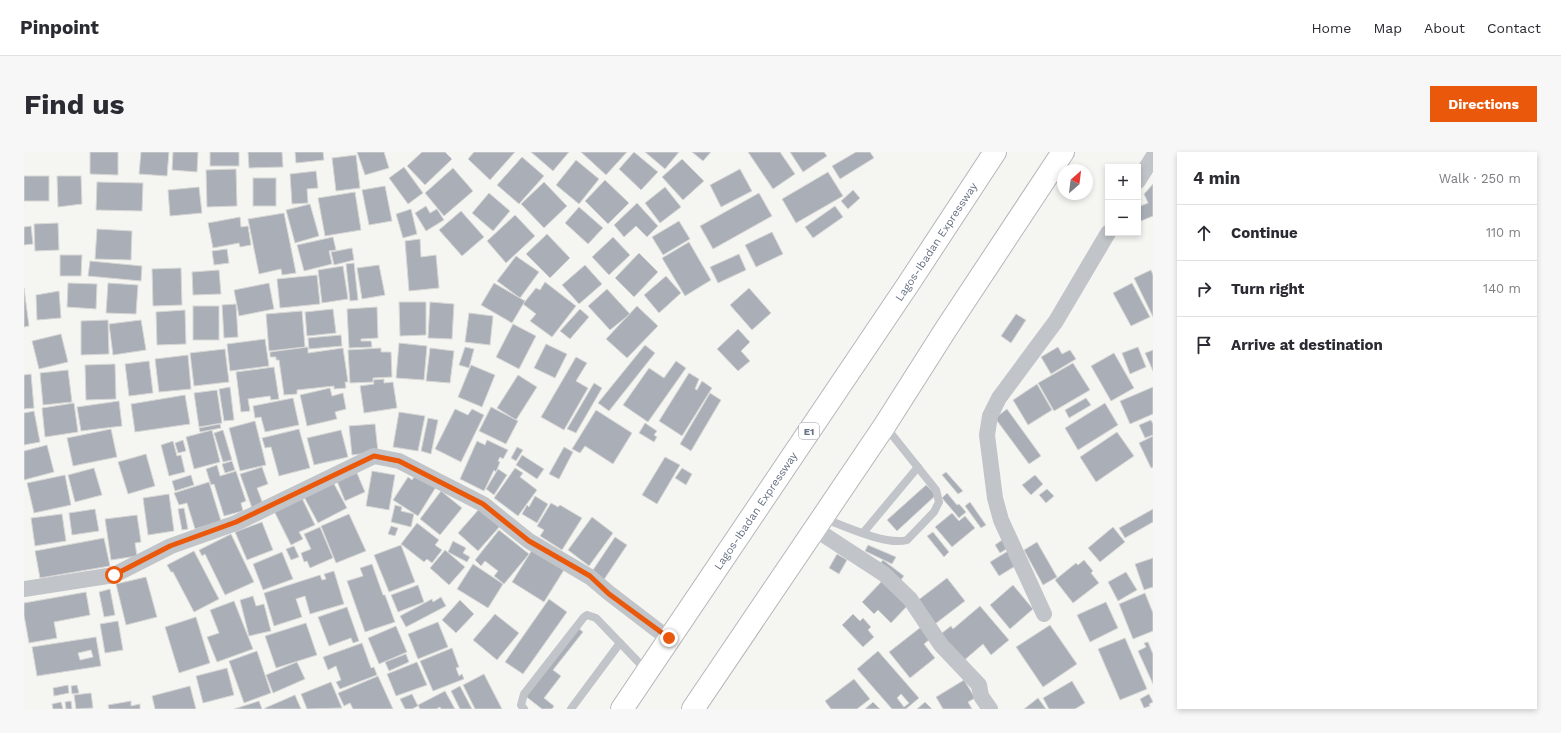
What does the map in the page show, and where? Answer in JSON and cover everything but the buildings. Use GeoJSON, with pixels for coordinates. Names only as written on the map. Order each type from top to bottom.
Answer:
{"type":"FeatureCollection","features":[{"type":"Feature","properties":{"kind":"highway","name":"Lagos-Ibadan Expressway"},"geometry":{"type":"LineString","coordinates":[[622,709],[909,283],[995,152]]}},
{"type":"Feature","properties":{"kind":"highway"},"geometry":{"type":"LineString","coordinates":[[693,709],[885,425],[950,322],[1063,152]]}},
{"type":"Feature","properties":{"kind":"street"},"geometry":{"type":"LineString","coordinates":[[1141,176],[1153,157]]}},
{"type":"Feature","properties":{"kind":"street"},"geometry":{"type":"LineString","coordinates":[[1044,614],[1001,520],[995,498],[987,435],[990,416],[999,398],[1056,321],[1106,236]]}},
{"type":"Feature","properties":{"kind":"street"},"geometry":{"type":"LineString","coordinates":[[24,589],[114,575],[170,546],[236,522],[374,456],[399,461],[483,504],[529,541],[590,576],[609,594],[669,638]]}},
{"type":"Feature","properties":{"kind":"street"},"geometry":{"type":"LineString","coordinates":[[819,524],[884,574],[910,599],[941,645],[979,685],[981,696],[990,709]]}},
{"type":"Feature","properties":{"kind":"lane"},"geometry":{"type":"LineString","coordinates":[[819,524],[902,542],[907,540],[934,512],[939,502],[936,490],[885,425]]}},
{"type":"Feature","properties":{"kind":"lane"},"geometry":{"type":"LineString","coordinates":[[863,534],[918,467]]}},
{"type":"Feature","properties":{"kind":"lane"},"geometry":{"type":"LineString","coordinates":[[524,709],[521,705],[524,694],[587,615],[596,618],[647,672]]}},
{"type":"Feature","properties":{"kind":"lane"},"geometry":{"type":"LineString","coordinates":[[571,709],[620,643]]}},
{"type":"Feature","properties":{"kind":"route"},"geometry":{"type":"LineString","coordinates":[[114,575],[170,546],[236,522],[374,456],[399,461],[483,504],[529,541],[590,576],[609,594],[669,638]]}}]}
